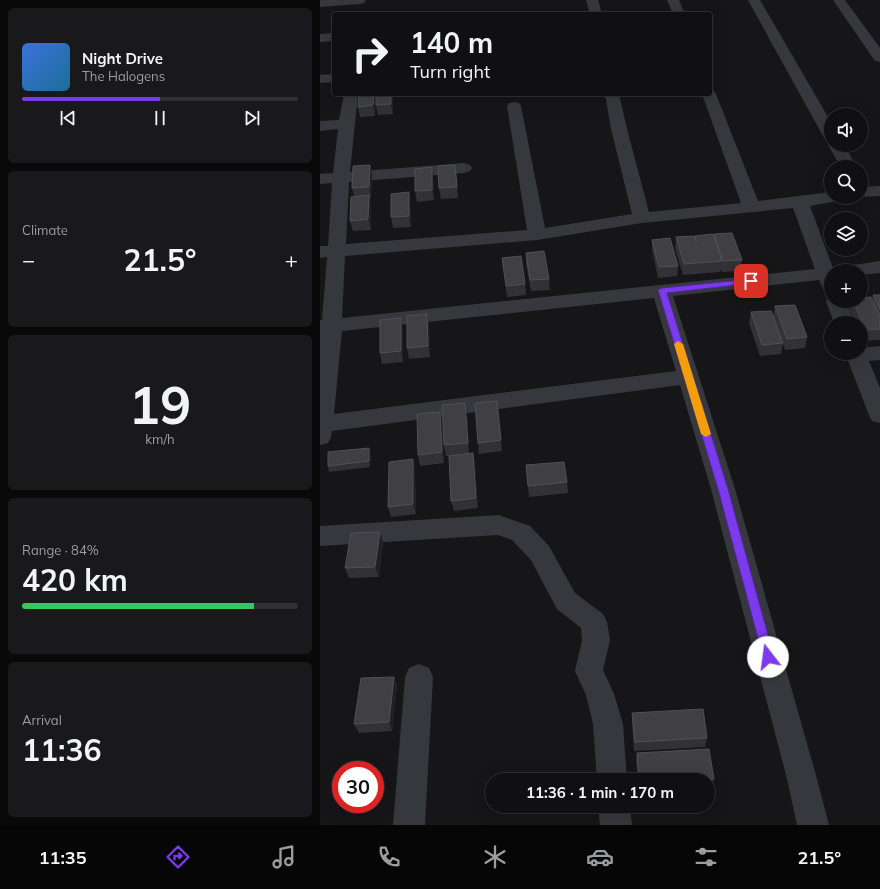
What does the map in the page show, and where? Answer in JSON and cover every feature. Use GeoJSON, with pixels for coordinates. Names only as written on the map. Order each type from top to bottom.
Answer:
{"type":"FeatureCollection","features":[{"type":"Feature","properties":{"kind":"street"},"geometry":{"type":"LineString","coordinates":[[320,2],[360,0],[358,12]]}},
{"type":"Feature","properties":{"kind":"street"},"geometry":{"type":"LineString","coordinates":[[592,0],[595,12]]}},
{"type":"Feature","properties":{"kind":"street"},"geometry":{"type":"LineString","coordinates":[[673,0],[677,12]]}},
{"type":"Feature","properties":{"kind":"street"},"geometry":{"type":"LineString","coordinates":[[754,0],[824,124]]}},
{"type":"Feature","properties":{"kind":"street"},"geometry":{"type":"LineString","coordinates":[[839,0],[880,58]]}},
{"type":"Feature","properties":{"kind":"street"},"geometry":{"type":"LineString","coordinates":[[320,38],[332,37]]}},
{"type":"Feature","properties":{"kind":"street"},"geometry":{"type":"LineString","coordinates":[[320,79],[332,78]]}},
{"type":"Feature","properties":{"kind":"street"},"geometry":{"type":"LineString","coordinates":[[351,96],[346,124],[342,177],[328,251],[326,326],[320,428],[688,377]]}},
{"type":"Feature","properties":{"kind":"street"},"geometry":{"type":"LineString","coordinates":[[612,96],[619,129],[642,218]]}},
{"type":"Feature","properties":{"kind":"street"},"geometry":{"type":"LineString","coordinates":[[710,96],[751,206]]}},
{"type":"Feature","properties":{"kind":"street"},"geometry":{"type":"LineString","coordinates":[[514,106],[537,235]]}},
{"type":"Feature","properties":{"kind":"street"},"geometry":{"type":"LineString","coordinates":[[320,126],[346,124]]}},
{"type":"Feature","properties":{"kind":"street"},"geometry":{"type":"LineString","coordinates":[[320,179],[464,168]]}},
{"type":"Feature","properties":{"kind":"street"},"geometry":{"type":"LineString","coordinates":[[868,191],[880,191]]}},
{"type":"Feature","properties":{"kind":"street"},"geometry":{"type":"LineString","coordinates":[[328,251],[537,235],[642,218],[800,202],[824,198]]}},
{"type":"Feature","properties":{"kind":"street"},"geometry":{"type":"LineString","coordinates":[[800,202],[824,265]]}},
{"type":"Feature","properties":{"kind":"street"},"geometry":{"type":"LineString","coordinates":[[868,268],[880,267]]}},
{"type":"Feature","properties":{"kind":"street"},"geometry":{"type":"LineString","coordinates":[[326,326],[662,290],[824,278]]}},
{"type":"Feature","properties":{"kind":"street"},"geometry":{"type":"LineString","coordinates":[[662,290],[723,489],[802,779],[813,825]]}},
{"type":"Feature","properties":{"kind":"street"},"geometry":{"type":"LineString","coordinates":[[868,353],[880,353]]}},
{"type":"Feature","properties":{"kind":"street"},"geometry":{"type":"LineString","coordinates":[[857,360],[880,415]]}},
{"type":"Feature","properties":{"kind":"street"},"geometry":{"type":"LineString","coordinates":[[320,536],[499,525],[521,533],[540,553],[566,601],[594,622],[596,640],[589,670],[600,694],[608,724],[612,773]]}},
{"type":"Feature","properties":{"kind":"street"},"geometry":{"type":"LineString","coordinates":[[409,825],[419,677]]}},
{"type":"Feature","properties":{"kind":"street"},"geometry":{"type":"LineString","coordinates":[[615,813],[616,825]]}},
{"type":"Feature","properties":{"kind":"building"},"geometry":{"type":"Polygon","coordinates":[[[359,96],[374,96],[373,105],[358,107],[359,96]]]}},
{"type":"Feature","properties":{"kind":"building"},"geometry":{"type":"Polygon","coordinates":[[[376,96],[391,96],[391,104],[376,105],[376,96]]]}},
{"type":"Feature","properties":{"kind":"building"},"geometry":{"type":"Polygon","coordinates":[[[370,165],[369,187],[352,188],[353,166],[370,165]]]}},
{"type":"Feature","properties":{"kind":"building"},"geometry":{"type":"Polygon","coordinates":[[[455,165],[457,187],[439,188],[438,166],[455,165]]]}},
{"type":"Feature","properties":{"kind":"building"},"geometry":{"type":"Polygon","coordinates":[[[432,167],[432,190],[415,191],[415,169],[432,167]]]}},
{"type":"Feature","properties":{"kind":"building"},"geometry":{"type":"Polygon","coordinates":[[[409,192],[409,216],[391,217],[391,194],[409,192]]]}},
{"type":"Feature","properties":{"kind":"building"},"geometry":{"type":"Polygon","coordinates":[[[369,195],[368,219],[350,221],[351,197],[369,195]]]}},
{"type":"Feature","properties":{"kind":"building"},"geometry":{"type":"Polygon","coordinates":[[[732,233],[742,260],[723,261],[714,234],[732,233]]]}},
{"type":"Feature","properties":{"kind":"building"},"geometry":{"type":"Polygon","coordinates":[[[713,234],[722,261],[684,264],[676,237],[694,236],[696,241],[695,236],[713,234]]]}},
{"type":"Feature","properties":{"kind":"building"},"geometry":{"type":"Polygon","coordinates":[[[670,238],[678,266],[659,267],[652,240],[670,238]]]}},
{"type":"Feature","properties":{"kind":"building"},"geometry":{"type":"Polygon","coordinates":[[[544,251],[549,279],[530,280],[526,253],[544,251]]]}},
{"type":"Feature","properties":{"kind":"building"},"geometry":{"type":"Polygon","coordinates":[[[521,256],[525,284],[506,286],[502,258],[521,256]]]}},
{"type":"Feature","properties":{"kind":"building"},"geometry":{"type":"Polygon","coordinates":[[[873,295],[880,295],[880,310],[873,295]]]}},
{"type":"Feature","properties":{"kind":"building"},"geometry":{"type":"Polygon","coordinates":[[[868,297],[871,297],[880,316],[880,329],[868,330],[868,316],[860,316],[856,308],[868,308],[868,297]]]}},
{"type":"Feature","properties":{"kind":"building"},"geometry":{"type":"Polygon","coordinates":[[[795,305],[807,337],[787,339],[775,306],[795,305]]]}},
{"type":"Feature","properties":{"kind":"building"},"geometry":{"type":"Polygon","coordinates":[[[771,311],[783,343],[762,345],[751,312],[771,311]]]}},
{"type":"Feature","properties":{"kind":"building"},"geometry":{"type":"Polygon","coordinates":[[[427,314],[428,346],[407,348],[407,316],[427,314]]]}},
{"type":"Feature","properties":{"kind":"building"},"geometry":{"type":"Polygon","coordinates":[[[401,318],[401,351],[380,353],[380,320],[401,318]]]}},
{"type":"Feature","properties":{"kind":"building"},"geometry":{"type":"Polygon","coordinates":[[[497,401],[501,440],[478,443],[475,403],[497,401]]]}},
{"type":"Feature","properties":{"kind":"building"},"geometry":{"type":"Polygon","coordinates":[[[465,403],[468,443],[444,445],[442,405],[465,403]]]}},
{"type":"Feature","properties":{"kind":"building"},"geometry":{"type":"Polygon","coordinates":[[[440,412],[442,452],[418,455],[417,414],[440,412]]]}},
{"type":"Feature","properties":{"kind":"building"},"geometry":{"type":"Polygon","coordinates":[[[369,448],[369,461],[328,466],[328,452],[369,448]]]}},
{"type":"Feature","properties":{"kind":"building"},"geometry":{"type":"Polygon","coordinates":[[[473,453],[476,498],[451,501],[449,456],[473,453]]]}},
{"type":"Feature","properties":{"kind":"building"},"geometry":{"type":"Polygon","coordinates":[[[413,459],[413,504],[388,507],[389,462],[413,459]]]}},
{"type":"Feature","properties":{"kind":"building"},"geometry":{"type":"Polygon","coordinates":[[[564,462],[567,482],[528,486],[526,465],[564,462]]]}},
{"type":"Feature","properties":{"kind":"building"},"geometry":{"type":"Polygon","coordinates":[[[380,532],[375,567],[345,568],[351,533],[380,532]]]}},
{"type":"Feature","properties":{"kind":"building"},"geometry":{"type":"Polygon","coordinates":[[[394,677],[389,722],[354,724],[361,678],[394,677]]]}},
{"type":"Feature","properties":{"kind":"building"},"geometry":{"type":"Polygon","coordinates":[[[703,709],[707,738],[635,742],[632,713],[703,709]]]}},
{"type":"Feature","properties":{"kind":"building"},"geometry":{"type":"Polygon","coordinates":[[[709,749],[713,773],[638,773],[637,753],[709,749]]]}},
{"type":"Feature","properties":{"kind":"slow traffic"},"geometry":{"type":"LineString","coordinates":[[678,344],[706,434]]}},
{"type":"Feature","properties":{"kind":"route"},"geometry":{"type":"LineString","coordinates":[[751,281],[662,290],[723,489],[768,657]]}}]}
